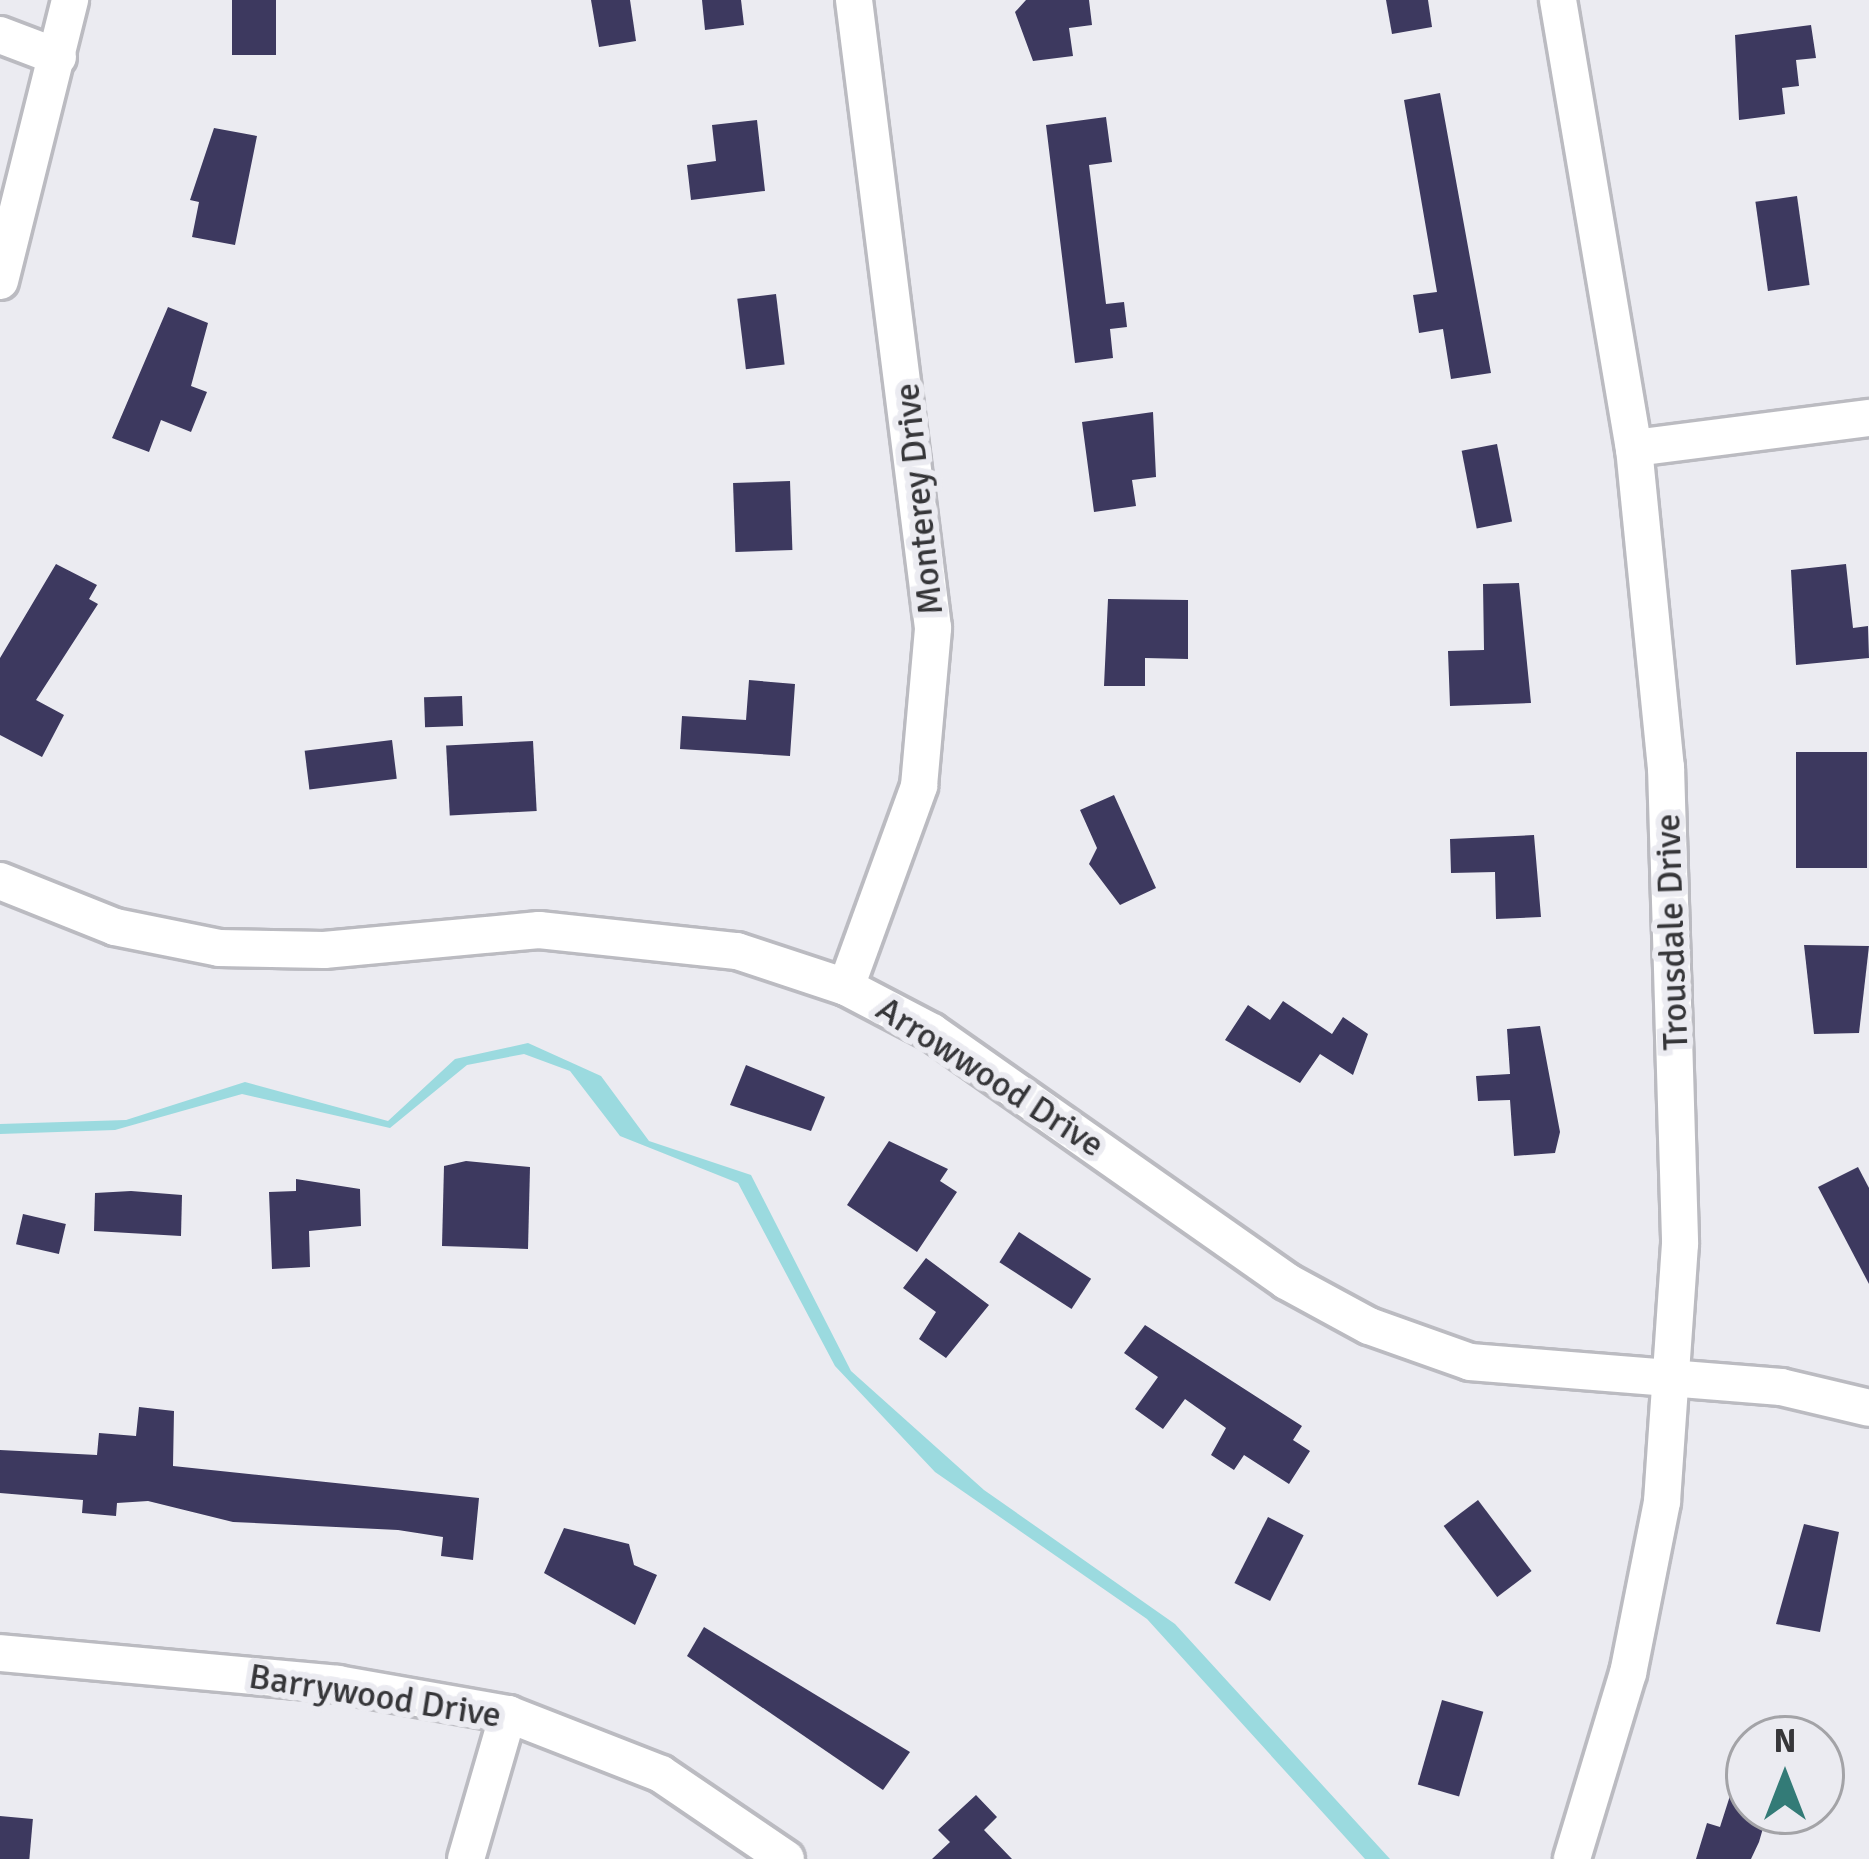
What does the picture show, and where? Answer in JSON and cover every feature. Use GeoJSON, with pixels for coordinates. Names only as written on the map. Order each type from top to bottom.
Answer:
{"type":"FeatureCollection","features":[{"type":"Feature","properties":{"kind":"street"},"geometry":{"type":"LineString","coordinates":[[0,281],[70,0]]}},
{"type":"Feature","properties":{"kind":"street","name":"Monterey Drive"},"geometry":{"type":"LineString","coordinates":[[846,987],[914,803],[932,674],[927,537],[854,0]]}},
{"type":"Feature","properties":{"kind":"street","name":"Trousdale Drive"},"geometry":{"type":"LineString","coordinates":[[1558,0],[1634,448],[1666,767],[1676,1381],[1628,1673],[1572,1859]]}},
{"type":"Feature","properties":{"kind":"street"},"geometry":{"type":"LineString","coordinates":[[0,34],[58,57]]}},
{"type":"Feature","properties":{"kind":"street"},"geometry":{"type":"LineString","coordinates":[[1634,448],[1869,418]]}},
{"type":"Feature","properties":{"kind":"street","name":"Arrowwood Drive"},"geometry":{"type":"LineString","coordinates":[[0,880],[115,927],[219,947],[617,932],[737,951],[846,987],[968,1054],[1286,1281],[1369,1326],[1470,1362],[1676,1381],[1869,1408]]}},
{"type":"Feature","properties":{"kind":"street","name":"Barrywood Drive"},"geometry":{"type":"LineString","coordinates":[[0,1653],[338,1684],[508,1714],[661,1774],[786,1859]]}},
{"type":"Feature","properties":{"kind":"street"},"geometry":{"type":"LineString","coordinates":[[466,1859],[508,1714]]}},
{"type":"Feature","properties":{"kind":"water"},"geometry":{"type":"Polygon","coordinates":[[[528,1043],[601,1076],[649,1141],[751,1175],[851,1371],[984,1490],[1175,1624],[1390,1859],[1365,1859],[1147,1619],[935,1472],[835,1366],[738,1183],[620,1136],[570,1071],[524,1054],[467,1065],[390,1128],[242,1094],[115,1130],[0,1134],[0,1124],[126,1120],[245,1082],[388,1121],[455,1059],[528,1043]]]}},
{"type":"Feature","properties":{"kind":"building"},"geometry":{"type":"Polygon","coordinates":[[[232,0],[276,0],[276,55],[232,55],[232,0]]]}},
{"type":"Feature","properties":{"kind":"building"},"geometry":{"type":"Polygon","coordinates":[[[591,0],[630,0],[636,41],[599,47],[591,0]]]}},
{"type":"Feature","properties":{"kind":"building"},"geometry":{"type":"Polygon","coordinates":[[[702,0],[741,0],[744,25],[705,30],[702,0]]]}},
{"type":"Feature","properties":{"kind":"building"},"geometry":{"type":"Polygon","coordinates":[[[1026,0],[1089,0],[1092,25],[1069,28],[1073,56],[1033,61],[1015,12],[1026,0]]]}},
{"type":"Feature","properties":{"kind":"building"},"geometry":{"type":"Polygon","coordinates":[[[1386,0],[1428,0],[1432,27],[1392,34],[1386,0]]]}},
{"type":"Feature","properties":{"kind":"building"},"geometry":{"type":"Polygon","coordinates":[[[1811,25],[1816,58],[1796,60],[1799,86],[1782,88],[1785,114],[1739,120],[1735,35],[1811,25]]]}},
{"type":"Feature","properties":{"kind":"building"},"geometry":{"type":"Polygon","coordinates":[[[1440,93],[1491,373],[1451,379],[1443,329],[1419,333],[1413,295],[1437,292],[1404,100],[1440,93]]]}},
{"type":"Feature","properties":{"kind":"building"},"geometry":{"type":"Polygon","coordinates":[[[1106,117],[1112,162],[1089,165],[1106,304],[1124,302],[1127,327],[1110,329],[1113,358],[1075,363],[1046,125],[1106,117]]]}},
{"type":"Feature","properties":{"kind":"building"},"geometry":{"type":"Polygon","coordinates":[[[757,120],[765,191],[691,200],[687,165],[716,161],[712,125],[757,120]]]}},
{"type":"Feature","properties":{"kind":"building"},"geometry":{"type":"Polygon","coordinates":[[[214,128],[257,136],[235,245],[192,237],[199,202],[190,200],[214,128]]]}},
{"type":"Feature","properties":{"kind":"building"},"geometry":{"type":"Polygon","coordinates":[[[1797,196],[1810,285],[1768,291],[1755,202],[1797,196]]]}},
{"type":"Feature","properties":{"kind":"building"},"geometry":{"type":"Polygon","coordinates":[[[776,294],[785,364],[746,369],[737,299],[776,294]]]}},
{"type":"Feature","properties":{"kind":"building"},"geometry":{"type":"Polygon","coordinates":[[[168,307],[208,323],[191,386],[207,392],[191,432],[161,420],[149,452],[112,438],[168,307]]]}},
{"type":"Feature","properties":{"kind":"building"},"geometry":{"type":"Polygon","coordinates":[[[1153,412],[1156,477],[1132,480],[1136,506],[1094,512],[1082,422],[1153,412]]]}},
{"type":"Feature","properties":{"kind":"building"},"geometry":{"type":"Polygon","coordinates":[[[1497,444],[1512,522],[1477,528],[1462,451],[1497,444]]]}},
{"type":"Feature","properties":{"kind":"building"},"geometry":{"type":"Polygon","coordinates":[[[790,481],[792,550],[735,552],[733,483],[790,481]]]}},
{"type":"Feature","properties":{"kind":"building"},"geometry":{"type":"Polygon","coordinates":[[[56,564],[97,585],[89,599],[98,604],[36,700],[64,715],[42,757],[0,735],[0,658],[56,564]]]}},
{"type":"Feature","properties":{"kind":"building"},"geometry":{"type":"Polygon","coordinates":[[[1846,564],[1853,628],[1868,626],[1869,658],[1796,665],[1791,570],[1846,564]]]}},
{"type":"Feature","properties":{"kind":"building"},"geometry":{"type":"Polygon","coordinates":[[[1519,583],[1531,703],[1450,706],[1448,651],[1484,650],[1483,584],[1519,583]]]}},
{"type":"Feature","properties":{"kind":"building"},"geometry":{"type":"Polygon","coordinates":[[[1108,599],[1188,600],[1188,659],[1145,658],[1145,686],[1104,686],[1108,599]]]}},
{"type":"Feature","properties":{"kind":"building"},"geometry":{"type":"Polygon","coordinates":[[[749,680],[795,684],[790,756],[680,749],[682,716],[746,720],[749,680]]]}},
{"type":"Feature","properties":{"kind":"building"},"geometry":{"type":"Polygon","coordinates":[[[462,696],[463,726],[425,727],[424,697],[462,696]]]}},
{"type":"Feature","properties":{"kind":"building"},"geometry":{"type":"Polygon","coordinates":[[[392,740],[397,779],[309,789],[305,751],[392,740]]]}},
{"type":"Feature","properties":{"kind":"building"},"geometry":{"type":"Polygon","coordinates":[[[533,741],[537,811],[450,815],[446,746],[533,741]]]}},
{"type":"Feature","properties":{"kind":"building"},"geometry":{"type":"Polygon","coordinates":[[[1796,752],[1867,752],[1867,868],[1796,868],[1796,752]]]}},
{"type":"Feature","properties":{"kind":"building"},"geometry":{"type":"Polygon","coordinates":[[[1114,795],[1156,888],[1120,905],[1089,864],[1097,848],[1080,810],[1114,795]]]}},
{"type":"Feature","properties":{"kind":"building"},"geometry":{"type":"Polygon","coordinates":[[[1534,835],[1541,917],[1496,919],[1495,872],[1451,873],[1450,839],[1534,835]]]}},
{"type":"Feature","properties":{"kind":"building"},"geometry":{"type":"Polygon","coordinates":[[[1804,945],[1869,946],[1859,1033],[1814,1034],[1804,945]]]}},
{"type":"Feature","properties":{"kind":"building"},"geometry":{"type":"Polygon","coordinates":[[[1283,1001],[1332,1034],[1343,1017],[1368,1034],[1353,1075],[1320,1054],[1300,1083],[1225,1040],[1248,1005],[1270,1020],[1283,1001]]]}},
{"type":"Feature","properties":{"kind":"building"},"geometry":{"type":"Polygon","coordinates":[[[1540,1026],[1560,1132],[1555,1153],[1514,1156],[1510,1100],[1478,1101],[1476,1076],[1510,1074],[1507,1029],[1540,1026]]]}},
{"type":"Feature","properties":{"kind":"building"},"geometry":{"type":"Polygon","coordinates":[[[746,1065],[825,1097],[811,1131],[730,1105],[746,1065]]]}},
{"type":"Feature","properties":{"kind":"building"},"geometry":{"type":"Polygon","coordinates":[[[889,1141],[948,1169],[940,1181],[957,1192],[917,1252],[847,1205],[889,1141]]]}},
{"type":"Feature","properties":{"kind":"building"},"geometry":{"type":"Polygon","coordinates":[[[466,1161],[530,1167],[528,1249],[442,1246],[444,1166],[466,1161]]]}},
{"type":"Feature","properties":{"kind":"building"},"geometry":{"type":"Polygon","coordinates":[[[1858,1167],[1869,1188],[1869,1284],[1818,1187],[1858,1167]]]}},
{"type":"Feature","properties":{"kind":"building"},"geometry":{"type":"Polygon","coordinates":[[[296,1179],[360,1189],[361,1226],[309,1231],[310,1267],[272,1269],[269,1192],[296,1191],[296,1179]]]}},
{"type":"Feature","properties":{"kind":"building"},"geometry":{"type":"Polygon","coordinates":[[[95,1193],[182,1195],[181,1236],[94,1231],[95,1193]]]}},
{"type":"Feature","properties":{"kind":"building"},"geometry":{"type":"Polygon","coordinates":[[[23,1214],[66,1224],[59,1254],[16,1244],[23,1214]]]}},
{"type":"Feature","properties":{"kind":"building"},"geometry":{"type":"Polygon","coordinates":[[[1019,1232],[1091,1279],[1072,1309],[999,1262],[1019,1232]]]}},
{"type":"Feature","properties":{"kind":"building"},"geometry":{"type":"Polygon","coordinates":[[[926,1258],[989,1305],[946,1358],[919,1339],[936,1312],[903,1288],[926,1258]]]}},
{"type":"Feature","properties":{"kind":"building"},"geometry":{"type":"Polygon","coordinates":[[[1145,1325],[1302,1426],[1293,1440],[1310,1451],[1289,1484],[1244,1455],[1234,1470],[1211,1455],[1226,1428],[1185,1399],[1163,1429],[1135,1409],[1158,1377],[1124,1353],[1145,1325]]]}},
{"type":"Feature","properties":{"kind":"building"},"geometry":{"type":"Polygon","coordinates":[[[139,1407],[174,1411],[173,1466],[479,1498],[473,1560],[441,1556],[443,1537],[398,1530],[233,1522],[148,1501],[117,1503],[116,1516],[82,1513],[83,1500],[0,1493],[0,1450],[97,1455],[99,1433],[136,1436],[139,1407]]]}},
{"type":"Feature","properties":{"kind":"building"},"geometry":{"type":"Polygon","coordinates":[[[1478,1500],[1532,1571],[1497,1597],[1444,1526],[1478,1500]]]}},
{"type":"Feature","properties":{"kind":"building"},"geometry":{"type":"Polygon","coordinates":[[[1268,1517],[1304,1535],[1270,1601],[1234,1583],[1268,1517]]]}},
{"type":"Feature","properties":{"kind":"building"},"geometry":{"type":"Polygon","coordinates":[[[1804,1524],[1839,1532],[1820,1632],[1776,1624],[1804,1524]]]}},
{"type":"Feature","properties":{"kind":"building"},"geometry":{"type":"Polygon","coordinates":[[[564,1528],[629,1544],[634,1565],[657,1575],[635,1625],[544,1573],[564,1528]]]}},
{"type":"Feature","properties":{"kind":"building"},"geometry":{"type":"Polygon","coordinates":[[[704,1627],[910,1752],[883,1790],[687,1656],[704,1627]]]}},
{"type":"Feature","properties":{"kind":"building"},"geometry":{"type":"Polygon","coordinates":[[[1442,1700],[1483,1712],[1459,1796],[1418,1785],[1442,1700]]]}},
{"type":"Feature","properties":{"kind":"building"},"geometry":{"type":"Polygon","coordinates":[[[976,1795],[997,1817],[984,1830],[1012,1859],[932,1859],[950,1842],[938,1830],[976,1795]]]}},
{"type":"Feature","properties":{"kind":"building"},"geometry":{"type":"Polygon","coordinates":[[[1725,1811],[1725,1835],[1761,1835],[1751,1859],[1696,1859],[1707,1823],[1720,1827],[1725,1811]]]}},
{"type":"Feature","properties":{"kind":"building"},"geometry":{"type":"Polygon","coordinates":[[[0,1816],[33,1819],[29,1859],[0,1859],[0,1816]]]}}]}
